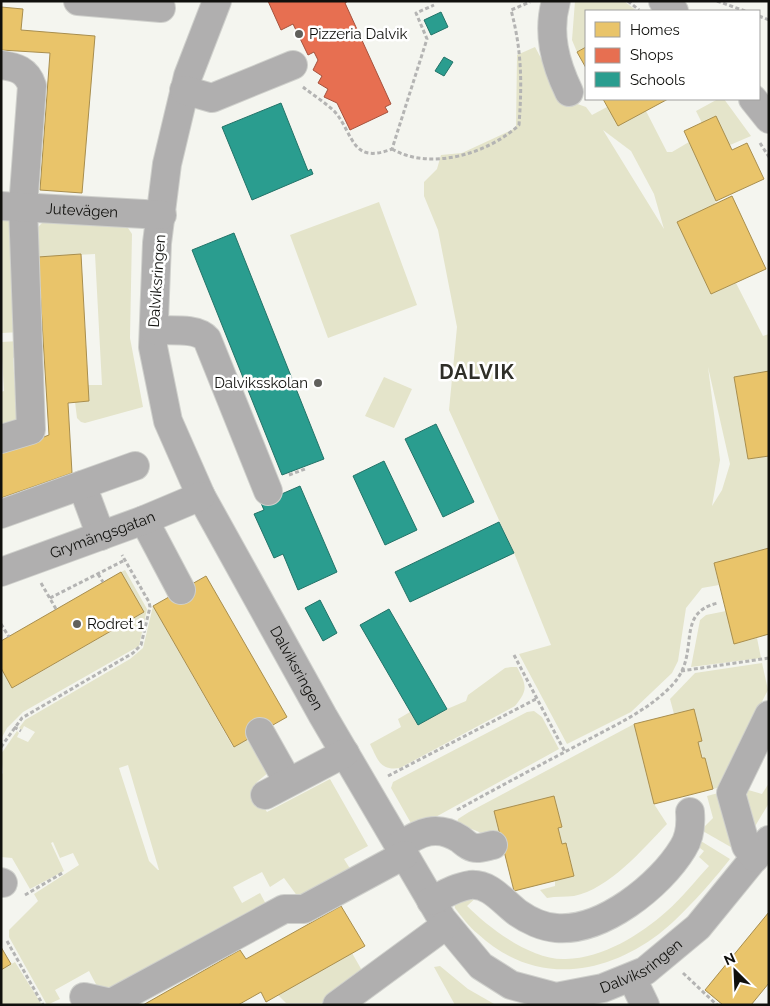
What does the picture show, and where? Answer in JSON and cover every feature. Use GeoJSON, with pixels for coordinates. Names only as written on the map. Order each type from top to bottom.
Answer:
{"type":"FeatureCollection","features":[{"type":"Feature","properties":{"kind":"street"},"geometry":{"type":"LineString","coordinates":[[78,1],[161,8]]}},
{"type":"Feature","properties":{"kind":"street","name":"Dalviksringen"},"geometry":{"type":"LineString","coordinates":[[217,1],[184,90],[167,164],[157,243],[153,347],[168,422],[201,496],[344,752],[446,925],[481,966],[511,985],[549,1000],[603,988],[632,978],[645,971],[698,927],[762,849]]}},
{"type":"Feature","properties":{"kind":"street"},"geometry":{"type":"LineString","coordinates":[[556,1],[552,18],[552,39],[562,76],[570,92]]}},
{"type":"Feature","properties":{"kind":"street"},"geometry":{"type":"LineString","coordinates":[[663,1],[673,10]]}},
{"type":"Feature","properties":{"kind":"street"},"geometry":{"type":"LineString","coordinates":[[1,66],[18,68],[30,79],[32,86],[12,207],[31,430],[1,439]]}},
{"type":"Feature","properties":{"kind":"street"},"geometry":{"type":"LineString","coordinates":[[184,90],[212,98],[290,67]]}},
{"type":"Feature","properties":{"kind":"street"},"geometry":{"type":"LineString","coordinates":[[754,100],[769,119]]}},
{"type":"Feature","properties":{"kind":"street","name":"Jutevägen"},"geometry":{"type":"LineString","coordinates":[[12,207],[162,215]]}},
{"type":"Feature","properties":{"kind":"street"},"geometry":{"type":"LineString","coordinates":[[154,330],[193,332],[204,335],[279,483]]}},
{"type":"Feature","properties":{"kind":"street"},"geometry":{"type":"LineString","coordinates":[[1,514],[135,466]]}},
{"type":"Feature","properties":{"kind":"street"},"geometry":{"type":"LineString","coordinates":[[82,485],[101,536]]}},
{"type":"Feature","properties":{"kind":"street","name":"Grymängsgatan"},"geometry":{"type":"LineString","coordinates":[[1,572],[144,520],[201,496]]}},
{"type":"Feature","properties":{"kind":"street"},"geometry":{"type":"LineString","coordinates":[[144,520],[181,590]]}},
{"type":"Feature","properties":{"kind":"street"},"geometry":{"type":"LineString","coordinates":[[762,849],[746,846],[731,793],[769,715]]}},
{"type":"Feature","properties":{"kind":"street"},"geometry":{"type":"LineString","coordinates":[[260,732],[276,789],[344,752]]}},
{"type":"Feature","properties":{"kind":"street"},"geometry":{"type":"LineString","coordinates":[[431,901],[471,885],[484,887],[517,912],[536,923],[556,928],[588,924],[628,904],[664,871],[684,848],[691,826],[690,812]]}},
{"type":"Feature","properties":{"kind":"street"},"geometry":{"type":"LineString","coordinates":[[84,997],[111,1003],[284,909],[304,909],[401,850],[416,835],[432,830],[450,833],[470,847],[477,848],[493,845]]}},
{"type":"Feature","properties":{"kind":"street"},"geometry":{"type":"LineString","coordinates":[[337,1005],[446,925]]}},
{"type":"Feature","properties":{"kind":"street"},"geometry":{"type":"LineString","coordinates":[[632,978],[645,1005]]}},
{"type":"Feature","properties":{"kind":"path"},"geometry":{"type":"LineString","coordinates":[[290,67],[300,85],[335,112],[352,143],[361,151],[375,153],[392,149],[404,156],[417,159],[464,156],[511,133],[519,125],[522,72],[518,38],[511,10],[530,1]]}},
{"type":"Feature","properties":{"kind":"path"},"geometry":{"type":"LineString","coordinates":[[628,1],[639,10]]}},
{"type":"Feature","properties":{"kind":"path"},"geometry":{"type":"LineString","coordinates":[[717,1],[742,10]]}},
{"type":"Feature","properties":{"kind":"path"},"geometry":{"type":"LineString","coordinates":[[392,149],[427,38],[416,13],[434,5]]}},
{"type":"Feature","properties":{"kind":"path"},"geometry":{"type":"LineString","coordinates":[[279,483],[305,469]]}},
{"type":"Feature","properties":{"kind":"path"},"geometry":{"type":"LineString","coordinates":[[1,747],[14,727],[29,713],[133,653],[141,645],[150,607],[125,560],[50,598]]}},
{"type":"Feature","properties":{"kind":"path"},"geometry":{"type":"LineString","coordinates":[[98,574],[103,582]]}},
{"type":"Feature","properties":{"kind":"path"},"geometry":{"type":"LineString","coordinates":[[40,580],[56,609]]}},
{"type":"Feature","properties":{"kind":"path"},"geometry":{"type":"LineString","coordinates":[[432,830],[443,817],[647,707],[674,682],[682,671],[687,659],[692,622],[704,606],[718,603]]}},
{"type":"Feature","properties":{"kind":"path"},"geometry":{"type":"LineString","coordinates":[[1,624],[9,637]]}},
{"type":"Feature","properties":{"kind":"path"},"geometry":{"type":"LineString","coordinates":[[514,655],[565,752]]}},
{"type":"Feature","properties":{"kind":"path"},"geometry":{"type":"LineString","coordinates":[[682,671],[769,658]]}},
{"type":"Feature","properties":{"kind":"path"},"geometry":{"type":"LineString","coordinates":[[365,788],[538,698]]}},
{"type":"Feature","properties":{"kind":"path"},"geometry":{"type":"LineString","coordinates":[[14,727],[21,731]]}},
{"type":"Feature","properties":{"kind":"path"},"geometry":{"type":"LineString","coordinates":[[9,887],[64,872]]}},
{"type":"Feature","properties":{"kind":"path"},"geometry":{"type":"LineString","coordinates":[[7,941],[43,1005]]}},
{"type":"Feature","properties":{"kind":"path"},"geometry":{"type":"LineString","coordinates":[[665,955],[717,1005]]}},
{"type":"Feature","properties":{"kind":"green space"},"geometry":{"type":"Polygon","coordinates":[[[575,1],[624,1],[636,10],[585,10],[585,48],[577,52],[572,40],[575,1]]]}},
{"type":"Feature","properties":{"kind":"green space"},"geometry":{"type":"Polygon","coordinates":[[[535,47],[563,99],[586,107],[592,115],[607,107],[646,111],[667,152],[672,152],[689,142],[716,201],[714,205],[677,222],[711,294],[736,283],[763,336],[769,334],[769,371],[734,377],[748,459],[769,456],[769,548],[714,563],[719,585],[702,588],[686,608],[678,661],[672,673],[631,712],[567,744],[519,654],[551,645],[514,553],[449,410],[457,327],[438,230],[424,196],[424,182],[437,169],[441,155],[462,153],[516,128],[517,55],[535,47]],[[603,130],[664,229],[654,194],[631,151],[603,130]],[[708,367],[720,460],[712,506],[722,490],[730,464],[708,367]]]}},
{"type":"Feature","properties":{"kind":"green space"},"geometry":{"type":"Polygon","coordinates":[[[716,100],[725,100],[751,136],[730,145],[702,123],[696,111],[716,100]]]}},
{"type":"Feature","properties":{"kind":"green space"},"geometry":{"type":"Polygon","coordinates":[[[379,202],[417,305],[328,338],[290,235],[379,202]]]}},
{"type":"Feature","properties":{"kind":"green space"},"geometry":{"type":"Polygon","coordinates":[[[1,214],[14,217],[21,332],[2,333],[1,214]]]}},
{"type":"Feature","properties":{"kind":"green space"},"geometry":{"type":"Polygon","coordinates":[[[44,221],[124,222],[132,234],[130,338],[143,407],[85,423],[77,418],[75,402],[89,401],[88,385],[102,385],[95,254],[38,257],[35,230],[44,221]]]}},
{"type":"Feature","properties":{"kind":"green space"},"geometry":{"type":"Polygon","coordinates":[[[20,341],[21,353],[13,358],[15,390],[24,394],[22,417],[1,432],[1,392],[4,391],[1,342],[20,341]]]}},
{"type":"Feature","properties":{"kind":"green space"},"geometry":{"type":"Polygon","coordinates":[[[384,377],[412,389],[394,428],[365,416],[384,377]]]}},
{"type":"Feature","properties":{"kind":"green space"},"geometry":{"type":"Polygon","coordinates":[[[125,570],[147,609],[139,646],[23,712],[7,728],[1,739],[1,668],[13,688],[144,612],[121,572],[125,570]]]}},
{"type":"Feature","properties":{"kind":"green space"},"geometry":{"type":"Polygon","coordinates":[[[153,606],[233,747],[247,740],[269,772],[257,782],[253,790],[267,812],[330,779],[368,846],[344,859],[354,875],[298,897],[284,878],[270,887],[262,872],[233,887],[242,903],[260,893],[268,908],[113,992],[99,990],[89,971],[55,990],[60,999],[47,1005],[9,937],[9,930],[38,901],[34,894],[79,865],[73,853],[60,858],[53,842],[51,843],[64,871],[30,889],[12,858],[1,857],[1,775],[3,773],[1,754],[17,731],[19,733],[17,737],[28,742],[35,732],[24,726],[22,730],[19,728],[25,720],[130,659],[143,648],[153,606]],[[128,765],[119,768],[149,861],[159,870],[128,765]]]}},
{"type":"Feature","properties":{"kind":"green space"},"geometry":{"type":"Polygon","coordinates":[[[726,611],[735,643],[757,638],[761,658],[691,667],[700,620],[706,615],[726,611]]]}},
{"type":"Feature","properties":{"kind":"green space"},"geometry":{"type":"Polygon","coordinates":[[[762,663],[768,690],[720,782],[721,787],[713,789],[698,742],[702,741],[694,709],[674,714],[670,699],[695,673],[762,663]]]}},
{"type":"Feature","properties":{"kind":"green space"},"geometry":{"type":"Polygon","coordinates":[[[517,667],[525,687],[515,706],[400,768],[388,768],[380,763],[370,744],[401,727],[398,719],[410,712],[418,725],[466,701],[468,695],[505,668],[517,667]]]}},
{"type":"Feature","properties":{"kind":"green space"},"geometry":{"type":"Polygon","coordinates":[[[534,711],[542,717],[559,749],[432,819],[412,825],[391,788],[393,782],[527,712],[534,711]]]}},
{"type":"Feature","properties":{"kind":"green space"},"geometry":{"type":"Polygon","coordinates":[[[634,724],[654,804],[667,824],[625,867],[600,885],[574,896],[547,898],[540,890],[555,886],[555,881],[574,876],[567,844],[562,844],[558,828],[562,826],[554,796],[494,811],[501,841],[457,823],[458,819],[469,812],[634,724]]]}},
{"type":"Feature","properties":{"kind":"green space"},"geometry":{"type":"Polygon","coordinates":[[[769,783],[769,803],[754,828],[749,824],[745,789],[762,794],[769,783]]]}},
{"type":"Feature","properties":{"kind":"green space"},"geometry":{"type":"Polygon","coordinates":[[[722,792],[736,850],[701,830],[713,818],[707,796],[722,792]]]}},
{"type":"Feature","properties":{"kind":"green space"},"geometry":{"type":"Polygon","coordinates":[[[696,838],[730,859],[715,878],[659,934],[637,948],[614,959],[591,966],[568,969],[544,968],[521,962],[499,950],[478,934],[455,908],[454,903],[479,895],[467,906],[499,933],[526,949],[539,955],[566,959],[594,954],[620,944],[656,920],[678,901],[709,866],[699,857],[704,851],[693,843],[696,838]]]}},
{"type":"Feature","properties":{"kind":"green space"},"geometry":{"type":"Polygon","coordinates":[[[352,953],[364,974],[322,1003],[286,1003],[278,995],[352,953]]]}},
{"type":"Feature","properties":{"kind":"green space"},"geometry":{"type":"Polygon","coordinates":[[[15,962],[42,1005],[1,1005],[1,970],[15,962]]]}},
{"type":"Feature","properties":{"kind":"green space"},"geometry":{"type":"Polygon","coordinates":[[[440,966],[468,989],[496,1005],[455,1005],[434,967],[440,966]]]}},
{"type":"Feature","properties":{"kind":"building: Homes"},"geometry":{"type":"Polygon","coordinates":[[[1,7],[23,9],[21,30],[95,36],[82,193],[40,190],[50,53],[1,50],[1,7]]]}},
{"type":"Feature","properties":{"kind":"building: Homes"},"geometry":{"type":"Polygon","coordinates":[[[585,48],[585,66],[577,52],[585,48]]]}},
{"type":"Feature","properties":{"kind":"building: Homes"},"geometry":{"type":"Polygon","coordinates":[[[604,100],[666,100],[618,126],[604,100]]]}},
{"type":"Feature","properties":{"kind":"building: Homes"},"geometry":{"type":"Polygon","coordinates":[[[716,116],[732,150],[747,143],[764,179],[716,201],[684,131],[716,116]]]}},
{"type":"Feature","properties":{"kind":"building: Homes"},"geometry":{"type":"Polygon","coordinates":[[[732,196],[766,269],[711,294],[677,222],[732,196]]]}},
{"type":"Feature","properties":{"kind":"building: Homes"},"geometry":{"type":"Polygon","coordinates":[[[81,254],[89,401],[68,403],[72,473],[1,498],[1,453],[49,435],[38,257],[81,254]]]}},
{"type":"Feature","properties":{"kind":"building: Homes"},"geometry":{"type":"Polygon","coordinates":[[[769,371],[769,456],[748,459],[734,377],[769,371]]]}},
{"type":"Feature","properties":{"kind":"building: Homes"},"geometry":{"type":"Polygon","coordinates":[[[769,548],[769,634],[734,644],[714,563],[769,548]]]}},
{"type":"Feature","properties":{"kind":"building: Homes","name":"Rodret 1"},"geometry":{"type":"Polygon","coordinates":[[[121,572],[144,612],[12,688],[1,668],[1,641],[121,572]]]}},
{"type":"Feature","properties":{"kind":"building: Homes"},"geometry":{"type":"Polygon","coordinates":[[[206,576],[287,717],[234,747],[153,606],[206,576]]]}},
{"type":"Feature","properties":{"kind":"building: Homes"},"geometry":{"type":"Polygon","coordinates":[[[694,709],[702,741],[698,742],[702,758],[705,758],[713,789],[654,804],[634,724],[694,709]]]}},
{"type":"Feature","properties":{"kind":"building: Homes"},"geometry":{"type":"Polygon","coordinates":[[[554,796],[562,827],[558,828],[562,844],[566,843],[574,876],[514,891],[494,811],[554,796]]]}},
{"type":"Feature","properties":{"kind":"building: Homes"},"geometry":{"type":"Polygon","coordinates":[[[341,906],[365,946],[266,1002],[261,992],[238,1005],[143,1005],[240,950],[246,959],[341,906]]]}},
{"type":"Feature","properties":{"kind":"building: Homes"},"geometry":{"type":"Polygon","coordinates":[[[769,912],[769,983],[751,1005],[723,1005],[705,990],[769,912]]]}},
{"type":"Feature","properties":{"kind":"building: Homes"},"geometry":{"type":"Polygon","coordinates":[[[1,947],[11,964],[1,970],[1,947]]]}},
{"type":"Feature","properties":{"kind":"building: Shops"},"geometry":{"type":"Polygon","coordinates":[[[268,1],[348,1],[345,3],[391,104],[385,107],[388,112],[350,130],[337,103],[324,97],[328,89],[318,83],[322,76],[313,70],[318,60],[314,52],[308,55],[293,24],[281,30],[268,1]]]}},
{"type":"Feature","properties":{"kind":"building: Schools"},"geometry":{"type":"Polygon","coordinates":[[[441,12],[448,27],[431,35],[424,20],[441,12]]]}},
{"type":"Feature","properties":{"kind":"building: Schools"},"geometry":{"type":"Polygon","coordinates":[[[444,57],[453,62],[444,76],[435,71],[444,57]]]}},
{"type":"Feature","properties":{"kind":"building: Schools"},"geometry":{"type":"Polygon","coordinates":[[[281,103],[308,171],[311,169],[313,174],[252,200],[222,127],[281,103]]]}},
{"type":"Feature","properties":{"kind":"building: Schools"},"geometry":{"type":"Polygon","coordinates":[[[234,233],[324,459],[282,475],[192,250],[234,233]]]}},
{"type":"Feature","properties":{"kind":"building: Schools"},"geometry":{"type":"Polygon","coordinates":[[[436,424],[474,502],[443,517],[405,439],[436,424]]]}},
{"type":"Feature","properties":{"kind":"building: Schools"},"geometry":{"type":"Polygon","coordinates":[[[384,461],[417,530],[385,545],[353,476],[384,461]]]}},
{"type":"Feature","properties":{"kind":"building: Schools"},"geometry":{"type":"Polygon","coordinates":[[[300,486],[337,572],[298,590],[283,554],[274,558],[254,514],[264,510],[261,503],[300,486]]]}},
{"type":"Feature","properties":{"kind":"building: Schools"},"geometry":{"type":"Polygon","coordinates":[[[499,522],[514,553],[410,602],[395,572],[499,522]]]}},
{"type":"Feature","properties":{"kind":"building: Schools"},"geometry":{"type":"Polygon","coordinates":[[[320,600],[337,633],[323,641],[305,608],[320,600]]]}},
{"type":"Feature","properties":{"kind":"building: Schools"},"geometry":{"type":"Polygon","coordinates":[[[389,609],[447,709],[418,725],[360,625],[389,609]]]}},
{"type":"Feature","properties":{"kind":"place","name":"Pizzeria Dalvik"},"geometry":{"type":"Point","coordinates":[299,34]}},
{"type":"Feature","properties":{"kind":"place","name":"Dalviksskolan"},"geometry":{"type":"Point","coordinates":[318,383]}},
{"type":"Feature","properties":{"kind":"place","name":"Rodret 1"},"geometry":{"type":"Point","coordinates":[77,624]}},
{"type":"Feature","properties":{"kind":"district","name":"DALVIK"},"geometry":{"type":"Point","coordinates":[477,372]}}]}
